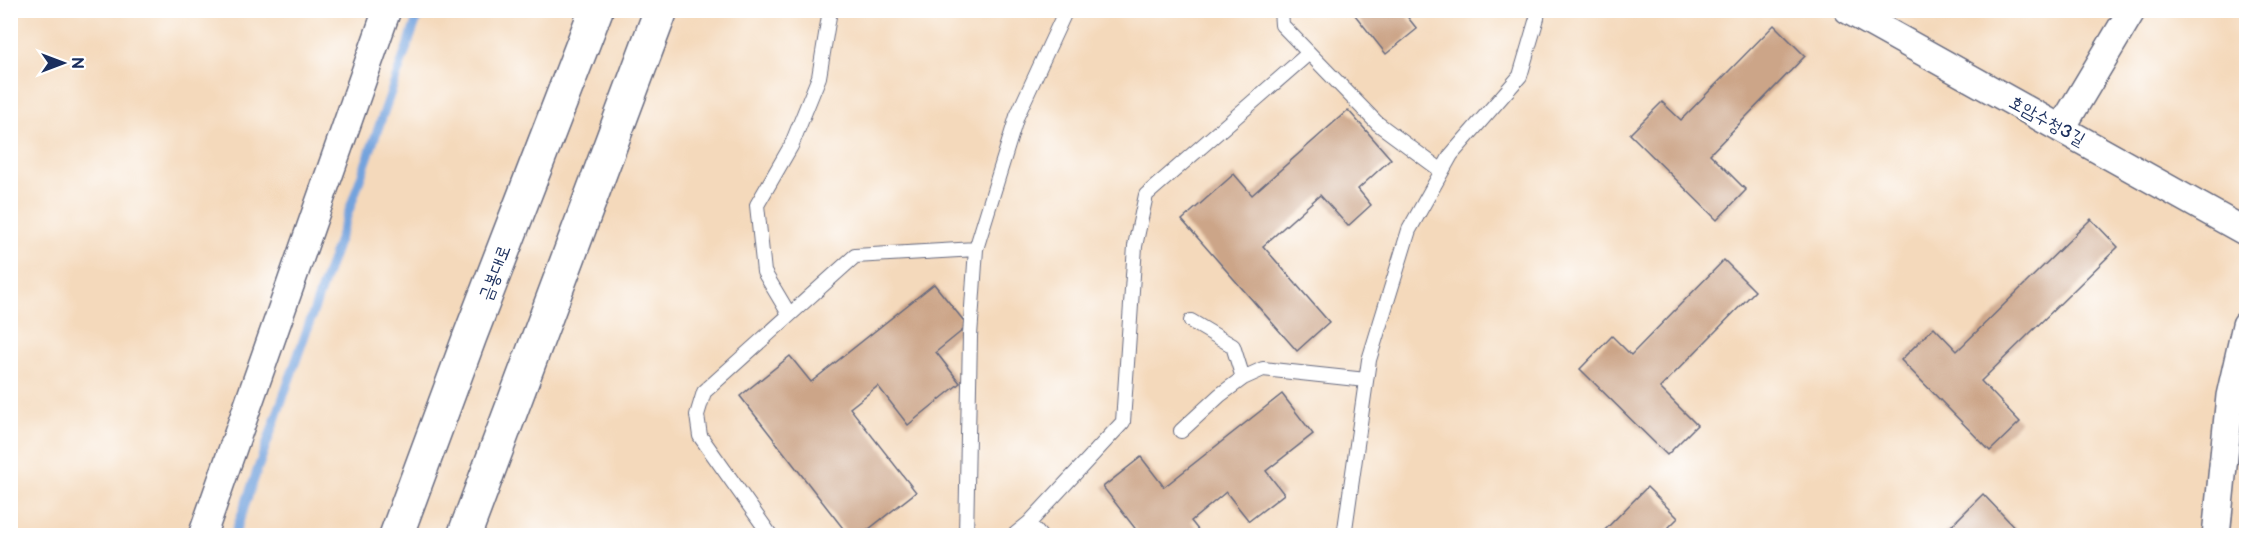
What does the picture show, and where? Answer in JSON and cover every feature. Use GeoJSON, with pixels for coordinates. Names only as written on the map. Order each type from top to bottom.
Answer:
{"type":"FeatureCollection","features":[{"type":"Feature","properties":{"kind":"street"},"geometry":{"type":"LineString","coordinates":[[202,536],[387,10]]}},
{"type":"Feature","properties":{"kind":"street","name":"금봉대로"},"geometry":{"type":"LineString","coordinates":[[396,536],[470,336],[596,10]]}},
{"type":"Feature","properties":{"kind":"street"},"geometry":{"type":"LineString","coordinates":[[464,536],[661,10]]}},
{"type":"Feature","properties":{"kind":"street"},"geometry":{"type":"LineString","coordinates":[[2061,129],[2132,10]]}},
{"type":"Feature","properties":{"kind":"street","name":"호암수청3길"},"geometry":{"type":"LineString","coordinates":[[1850,11],[2247,232]]}},
{"type":"Feature","properties":{"kind":"street"},"geometry":{"type":"LineString","coordinates":[[2216,536],[2230,396],[2247,326]]}},
{"type":"Feature","properties":{"kind":"lane"},"geometry":{"type":"LineString","coordinates":[[789,314],[764,272],[757,205],[791,146],[819,77],[830,10]]}},
{"type":"Feature","properties":{"kind":"lane"},"geometry":{"type":"LineString","coordinates":[[966,536],[970,336],[976,249],[1017,116],[1066,10]]}},
{"type":"Feature","properties":{"kind":"lane"},"geometry":{"type":"LineString","coordinates":[[1281,10],[1282,25],[1377,123],[1443,171]]}},
{"type":"Feature","properties":{"kind":"lane"},"geometry":{"type":"LineString","coordinates":[[1344,536],[1369,360],[1409,230],[1451,155],[1520,76],[1538,10]]}},
{"type":"Feature","properties":{"kind":"lane"},"geometry":{"type":"LineString","coordinates":[[1013,536],[1029,523],[1123,422],[1135,246],[1146,195],[1310,53]]}},
{"type":"Feature","properties":{"kind":"lane"},"geometry":{"type":"LineString","coordinates":[[771,536],[700,435],[697,415],[704,392],[855,256],[976,249]]}},
{"type":"Feature","properties":{"kind":"lane"},"geometry":{"type":"LineString","coordinates":[[1191,321],[1233,346],[1243,378]]}},
{"type":"Feature","properties":{"kind":"lane"},"geometry":{"type":"LineString","coordinates":[[1181,431],[1220,395],[1243,378],[1263,369],[1366,380]]}},
{"type":"Feature","properties":{"kind":"lane"},"geometry":{"type":"LineString","coordinates":[[1029,523],[1040,536]]}},
{"type":"Feature","properties":{"kind":"building"},"geometry":{"type":"Polygon","coordinates":[[[1351,10],[1402,10],[1417,29],[1386,54],[1351,10]]]}},
{"type":"Feature","properties":{"kind":"building"},"geometry":{"type":"Polygon","coordinates":[[[1774,25],[1805,56],[1710,154],[1746,190],[1717,220],[1630,134],[1662,102],[1681,120],[1774,25]]]}},
{"type":"Feature","properties":{"kind":"building"},"geometry":{"type":"Polygon","coordinates":[[[1348,110],[1391,159],[1358,189],[1371,205],[1348,226],[1320,195],[1263,246],[1329,322],[1297,351],[1182,220],[1234,174],[1252,195],[1348,110]]]}},
{"type":"Feature","properties":{"kind":"building"},"geometry":{"type":"Polygon","coordinates":[[[2091,219],[2118,247],[1981,381],[2020,422],[1990,451],[1901,360],[1934,327],[1957,351],[2091,219]]]}},
{"type":"Feature","properties":{"kind":"building"},"geometry":{"type":"Polygon","coordinates":[[[1724,260],[1755,291],[1660,388],[1697,425],[1667,455],[1580,369],[1612,336],[1631,355],[1724,260]]]}},
{"type":"Feature","properties":{"kind":"building"},"geometry":{"type":"Polygon","coordinates":[[[934,284],[968,326],[936,352],[960,383],[908,425],[878,386],[850,408],[916,492],[860,536],[849,536],[740,396],[790,356],[811,382],[934,284]]]}},
{"type":"Feature","properties":{"kind":"building"},"geometry":{"type":"Polygon","coordinates":[[[1282,394],[1313,434],[1266,471],[1284,494],[1249,521],[1226,492],[1191,521],[1203,536],[1141,536],[1103,487],[1141,457],[1164,487],[1282,394]]]}},
{"type":"Feature","properties":{"kind":"building"},"geometry":{"type":"Polygon","coordinates":[[[1647,487],[1678,518],[1660,536],[1599,536],[1647,487]]]}},
{"type":"Feature","properties":{"kind":"building"},"geometry":{"type":"Polygon","coordinates":[[[1983,494],[2023,536],[1941,536],[1983,494]]]}},
{"type":"Feature","properties":{"kind":"waterway"},"geometry":{"type":"LineString","coordinates":[[234,536],[420,10]]}}]}
